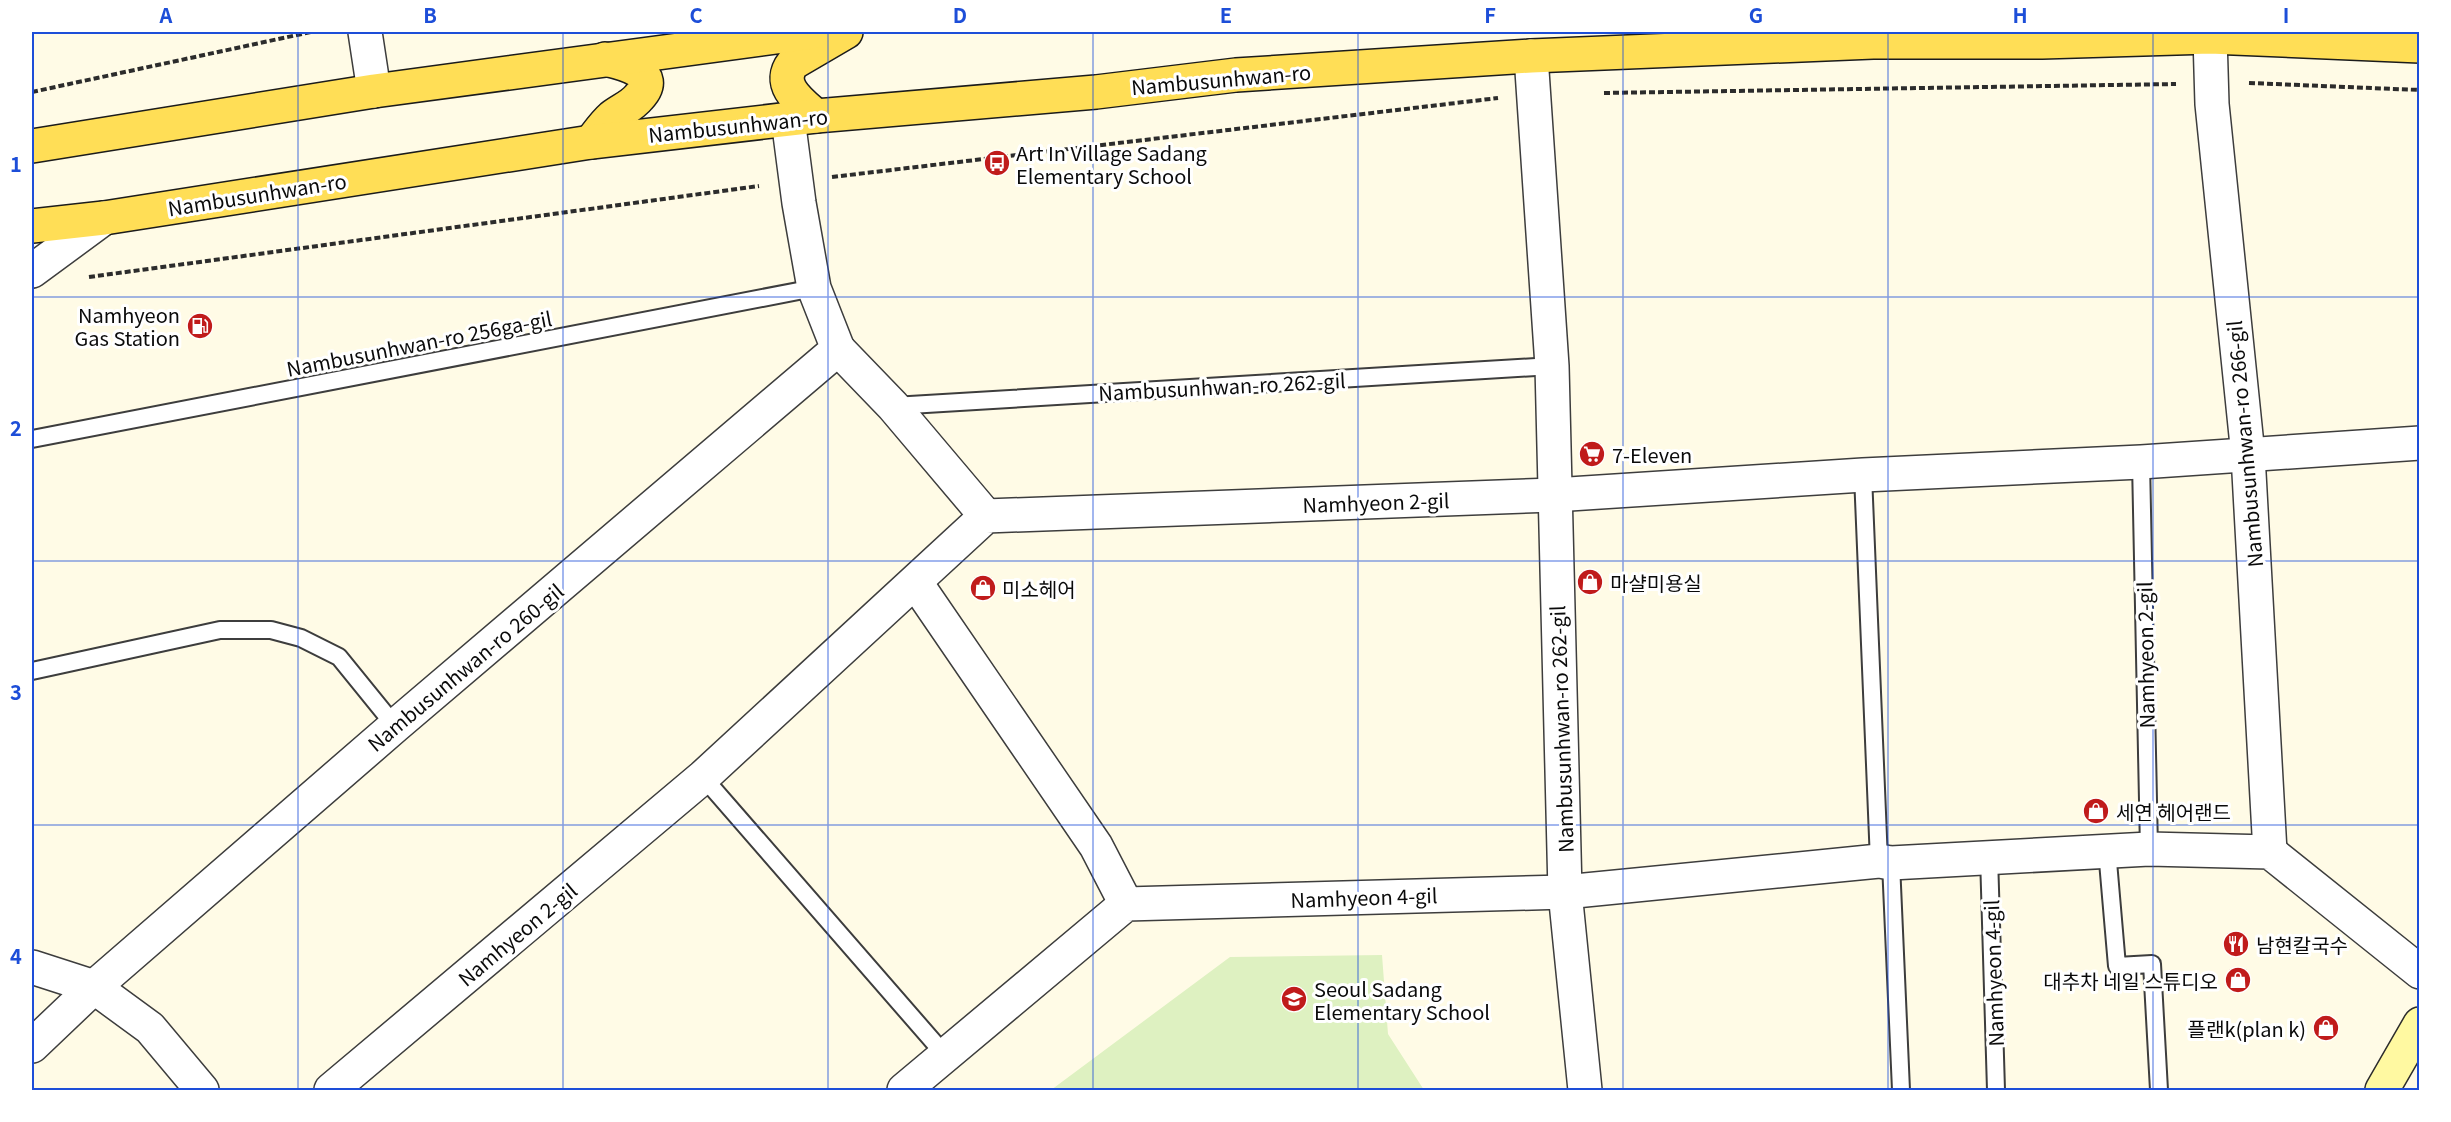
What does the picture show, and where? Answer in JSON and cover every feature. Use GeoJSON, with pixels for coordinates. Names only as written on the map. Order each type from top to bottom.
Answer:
{"type":"FeatureCollection","features":[{"type":"Feature","properties":{"kind":"main road"},"geometry":{"type":"LineString","coordinates":[[41,140],[605,58],[813,32]]}},
{"type":"Feature","properties":{"kind":"main road"},"geometry":{"type":"LineString","coordinates":[[802,117],[789,90],[787,75],[789,68],[799,59],[846,32]]}},
{"type":"Feature","properties":{"kind":"main road","name":"Nambusunhwan-ro"},"geometry":{"type":"LineString","coordinates":[[32,226],[104,218],[591,142],[802,117],[1096,92],[1236,75],[1531,56],[1873,42],[2042,42],[2210,37],[2420,46]]}},
{"type":"Feature","properties":{"kind":"main road"},"geometry":{"type":"LineString","coordinates":[[591,142],[612,117],[640,97],[645,87],[645,79],[639,70],[605,58]]}},
{"type":"Feature","properties":{"kind":"street"},"geometry":{"type":"LineString","coordinates":[[365,32],[374,91]]}},
{"type":"Feature","properties":{"kind":"street","name":"Nambusunhwan-ro 266-gil"},"geometry":{"type":"LineString","coordinates":[[2210,37],[2211,84],[2248,455],[2270,852]]}},
{"type":"Feature","properties":{"kind":"street","name":"Nambusunhwan-ro 262-gil"},"geometry":{"type":"LineString","coordinates":[[1531,56],[1552,366],[1565,892],[1585,1090]]}},
{"type":"Feature","properties":{"kind":"street"},"geometry":{"type":"LineString","coordinates":[[802,117],[796,181],[814,288],[838,349],[893,406],[986,516]]}},
{"type":"Feature","properties":{"kind":"street"},"geometry":{"type":"LineString","coordinates":[[32,271],[104,218]]}},
{"type":"Feature","properties":{"kind":"street","name":"Nambusunhwan-ro 260-gil"},"geometry":{"type":"LineString","coordinates":[[32,1046],[94,987],[395,726],[838,349]]}},
{"type":"Feature","properties":{"kind":"street","name":"Namhyeon 2-gil"},"geometry":{"type":"LineString","coordinates":[[331,1090],[703,777],[986,516],[1554,495],[2141,462],[2420,443]]}},
{"type":"Feature","properties":{"kind":"street"},"geometry":{"type":"LineString","coordinates":[[904,1090],[1126,904],[1096,846],[916,583]]}},
{"type":"Feature","properties":{"kind":"street","name":"Namhyeon 4-gil"},"geometry":{"type":"LineString","coordinates":[[1126,904],[1565,892],[1885,862],[2107,850],[2270,852]]}},
{"type":"Feature","properties":{"kind":"street"},"geometry":{"type":"LineString","coordinates":[[2270,852],[2420,972]]}},
{"type":"Feature","properties":{"kind":"street"},"geometry":{"type":"LineString","coordinates":[[32,967],[94,987],[150,1028],[202,1090]]}},
{"type":"Feature","properties":{"kind":"street"},"geometry":{"type":"LineString","coordinates":[[2382,1090],[2420,1024]]}},
{"type":"Feature","properties":{"kind":"lane","name":"Nambusunhwan-ro 256ga-gil"},"geometry":{"type":"LineString","coordinates":[[32,439],[814,288]]}},
{"type":"Feature","properties":{"kind":"lane","name":"Nambusunhwan-ro 262-gil"},"geometry":{"type":"LineString","coordinates":[[893,406],[1552,366]]}},
{"type":"Feature","properties":{"kind":"lane","name":"Namhyeon 2-gil"},"geometry":{"type":"LineString","coordinates":[[2141,462],[2150,849]]}},
{"type":"Feature","properties":{"kind":"lane"},"geometry":{"type":"LineString","coordinates":[[1863,476],[1885,862],[1901,1090]]}},
{"type":"Feature","properties":{"kind":"lane"},"geometry":{"type":"LineString","coordinates":[[32,671],[220,630],[271,630],[301,638],[339,657],[395,726]]}},
{"type":"Feature","properties":{"kind":"lane"},"geometry":{"type":"LineString","coordinates":[[703,777],[945,1055]]}},
{"type":"Feature","properties":{"kind":"lane"},"geometry":{"type":"LineString","coordinates":[[2107,850],[2117,966],[2152,964],[2159,1090]]}},
{"type":"Feature","properties":{"kind":"lane","name":"Namhyeon 4-gil"},"geometry":{"type":"LineString","coordinates":[[1989,856],[1996,1090]]}},
{"type":"Feature","properties":{"kind":"path"},"geometry":{"type":"LineString","coordinates":[[32,92],[311,32]]}},
{"type":"Feature","properties":{"kind":"path"},"geometry":{"type":"LineString","coordinates":[[1593,93],[2211,84],[2420,90]]}},
{"type":"Feature","properties":{"kind":"path"},"geometry":{"type":"LineString","coordinates":[[79,279],[796,181],[1533,94]]}},
{"type":"Feature","properties":{"kind":"green space"},"geometry":{"type":"Polygon","coordinates":[[[1382,955],[1388,1034],[1424,1090],[1051,1090],[1230,957],[1382,955]]]}},
{"type":"Feature","properties":{"kind":"place","name":"Art In Village Sadang Elementary School"},"geometry":{"type":"Point","coordinates":[997,163]}},
{"type":"Feature","properties":{"kind":"place","name":"Namhyeon Gas Station"},"geometry":{"type":"Point","coordinates":[200,326]}},
{"type":"Feature","properties":{"kind":"place","name":"7-Eleven"},"geometry":{"type":"Point","coordinates":[1592,454]}},
{"type":"Feature","properties":{"kind":"place","name":"마샬미용실"},"geometry":{"type":"Point","coordinates":[1590,582]}},
{"type":"Feature","properties":{"kind":"place","name":"미소헤어"},"geometry":{"type":"Point","coordinates":[983,588]}},
{"type":"Feature","properties":{"kind":"place","name":"세연 헤어랜드"},"geometry":{"type":"Point","coordinates":[2096,811]}},
{"type":"Feature","properties":{"kind":"place","name":"남현칼국수"},"geometry":{"type":"Point","coordinates":[2236,944]}},
{"type":"Feature","properties":{"kind":"place","name":"대추차 네일 스튜디오"},"geometry":{"type":"Point","coordinates":[2238,980]}},
{"type":"Feature","properties":{"kind":"place","name":"Seoul Sadang Elementary School"},"geometry":{"type":"Point","coordinates":[1294,999]}},
{"type":"Feature","properties":{"kind":"place","name":"플랜k(plan k)"},"geometry":{"type":"Point","coordinates":[2326,1028]}}]}
